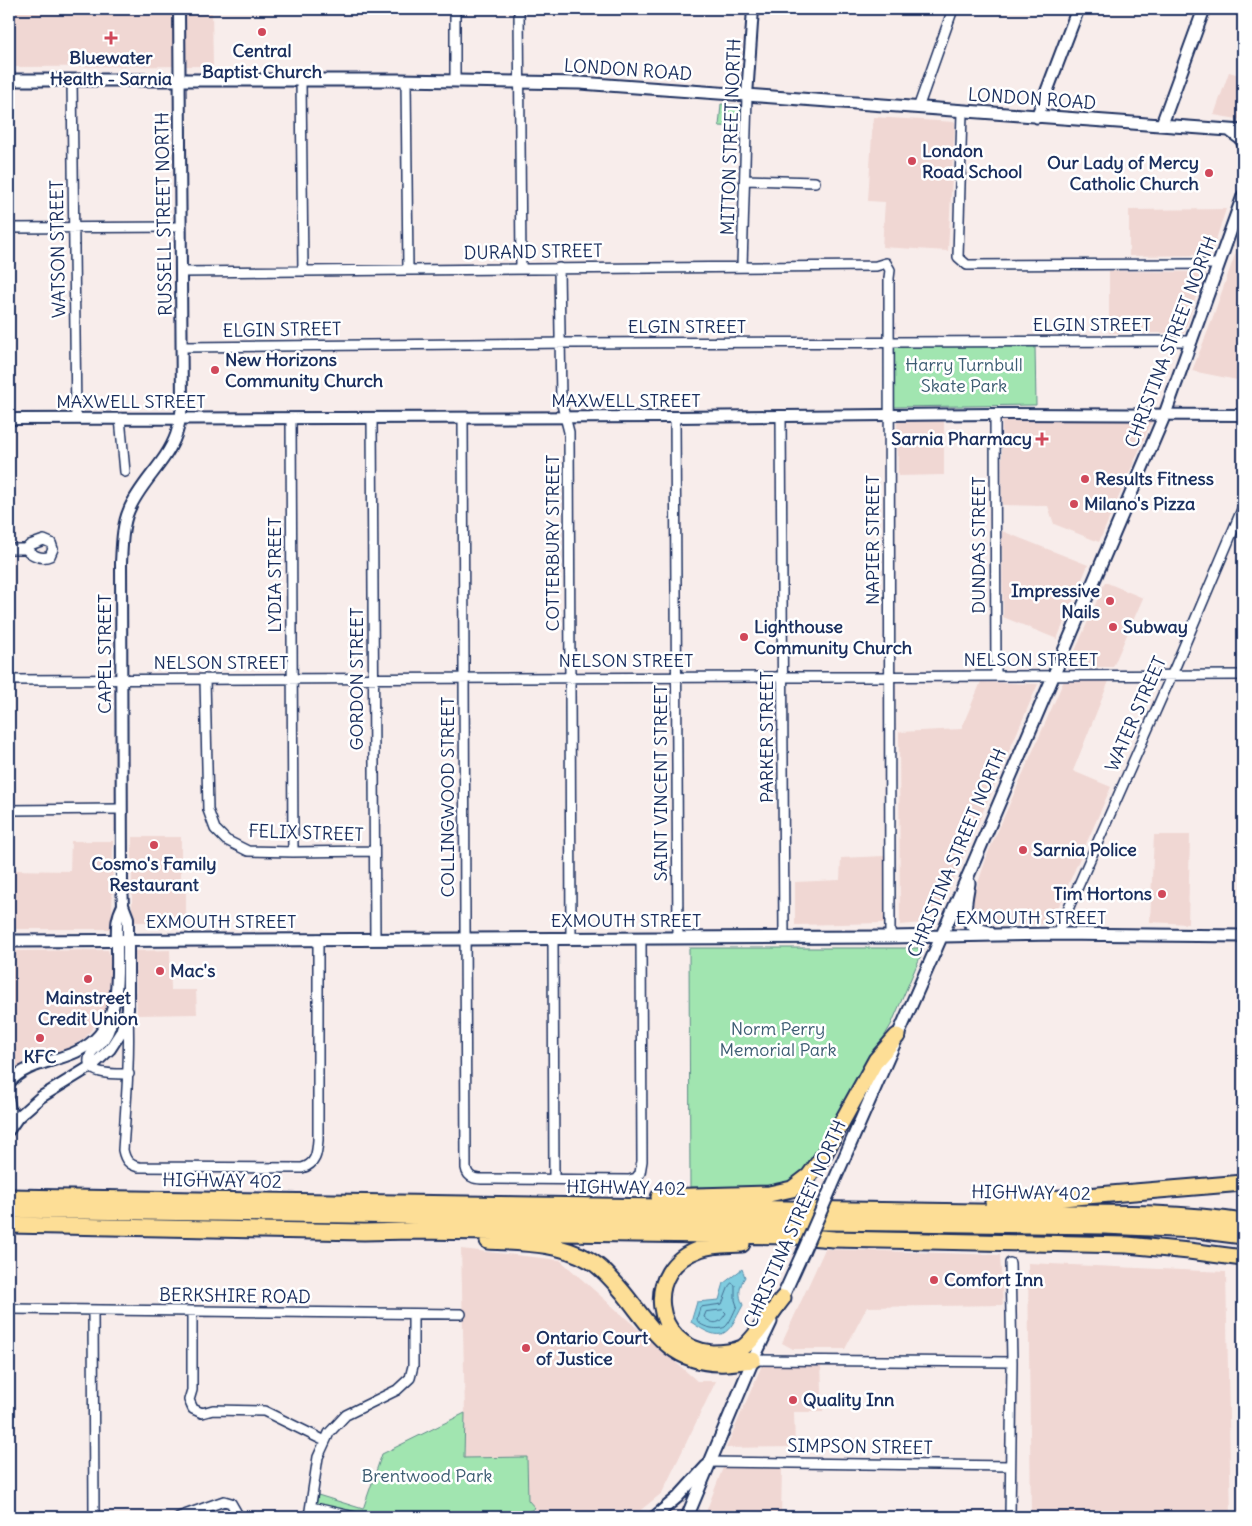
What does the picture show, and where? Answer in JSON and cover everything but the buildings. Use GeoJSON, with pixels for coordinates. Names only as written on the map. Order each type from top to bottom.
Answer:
{"type":"FeatureCollection","features":[{"type":"Feature","properties":{"kind":"highway"},"geometry":{"type":"LineString","coordinates":[[323,1201],[411,1197],[612,1198],[786,1192],[804,1181],[814,1169],[876,1060],[897,1036]]}},
{"type":"Feature","properties":{"kind":"highway"},"geometry":{"type":"LineString","coordinates":[[770,1208],[844,1204],[1013,1202],[1243,1182]]}},
{"type":"Feature","properties":{"kind":"highway","name":"HIGHWAY 402"},"geometry":{"type":"LineString","coordinates":[[9,1197],[1131,1212],[1210,1217],[1242,1241]]}},
{"type":"Feature","properties":{"kind":"highway"},"geometry":{"type":"LineString","coordinates":[[9,1210],[1104,1226],[1196,1230],[1242,1241]]}},
{"type":"Feature","properties":{"kind":"highway"},"geometry":{"type":"LineString","coordinates":[[9,1217],[1163,1234],[1242,1241]]}},
{"type":"Feature","properties":{"kind":"highway"},"geometry":{"type":"LineString","coordinates":[[9,1225],[364,1232],[544,1246],[575,1254],[589,1260],[600,1268],[662,1340],[682,1356],[720,1364],[753,1360]]}},
{"type":"Feature","properties":{"kind":"highway"},"geometry":{"type":"LineString","coordinates":[[364,1232],[412,1230],[795,1236],[834,1239],[1043,1242],[1135,1246],[1242,1241]]}},
{"type":"Feature","properties":{"kind":"highway"},"geometry":{"type":"LineString","coordinates":[[783,1298],[749,1342],[735,1350],[718,1353],[695,1350],[677,1338],[665,1320],[661,1303],[663,1284],[672,1268],[678,1260],[700,1249],[713,1246],[834,1239]]}},
{"type":"Feature","properties":{"kind":"main road"},"geometry":{"type":"LineString","coordinates":[[1037,117],[1078,9]]}},
{"type":"Feature","properties":{"kind":"main road"},"geometry":{"type":"LineString","coordinates":[[1162,124],[1204,9]]}},
{"type":"Feature","properties":{"kind":"main road","name":"LONDON ROAD"},"geometry":{"type":"LineString","coordinates":[[9,80],[455,80],[580,83],[1243,131]]}},
{"type":"Feature","properties":{"kind":"main road"},"geometry":{"type":"LineString","coordinates":[[1229,130],[1241,139],[1243,143]]}},
{"type":"Feature","properties":{"kind":"main road","name":"CHRISTINA STREET NORTH"},"geometry":{"type":"LineString","coordinates":[[687,1517],[753,1360],[783,1298],[971,869],[1052,675],[1165,414],[1243,196]]}},
{"type":"Feature","properties":{"kind":"main road"},"geometry":{"type":"LineString","coordinates":[[971,869],[965,911],[967,921],[980,931],[1004,935]]}},
{"type":"Feature","properties":{"kind":"main road","name":"EXMOUTH STREET"},"geometry":{"type":"LineString","coordinates":[[9,941],[941,937],[1057,934],[1243,936]]}},
{"type":"Feature","properties":{"kind":"street","name":"RUSSELL STREET NORTH"},"geometry":{"type":"LineString","coordinates":[[178,9],[183,347],[180,418]]}},
{"type":"Feature","properties":{"kind":"street"},"geometry":{"type":"LineString","coordinates":[[455,9],[455,80]]}},
{"type":"Feature","properties":{"kind":"street"},"geometry":{"type":"LineString","coordinates":[[519,9],[521,269]]}},
{"type":"Feature","properties":{"kind":"street","name":"MITTON STREET NORTH"},"geometry":{"type":"LineString","coordinates":[[742,266],[747,96],[753,9]]}},
{"type":"Feature","properties":{"kind":"street"},"geometry":{"type":"LineString","coordinates":[[918,108],[953,9]]}},
{"type":"Feature","properties":{"kind":"street","name":"WATSON STREET"},"geometry":{"type":"LineString","coordinates":[[72,80],[76,418]]}},
{"type":"Feature","properties":{"kind":"street"},"geometry":{"type":"LineString","coordinates":[[406,80],[408,270]]}},
{"type":"Feature","properties":{"kind":"street"},"geometry":{"type":"LineString","coordinates":[[301,81],[303,271]]}},
{"type":"Feature","properties":{"kind":"street"},"geometry":{"type":"LineString","coordinates":[[962,112],[958,256],[967,265],[1219,264]]}},
{"type":"Feature","properties":{"kind":"street"},"geometry":{"type":"LineString","coordinates":[[745,180],[797,183],[815,182]]}},
{"type":"Feature","properties":{"kind":"street"},"geometry":{"type":"LineString","coordinates":[[9,228],[181,227]]}},
{"type":"Feature","properties":{"kind":"street","name":"DURAND STREET"},"geometry":{"type":"LineString","coordinates":[[181,272],[876,266],[886,263]]}},
{"type":"Feature","properties":{"kind":"street","name":"NAPIER STREET"},"geometry":{"type":"LineString","coordinates":[[886,263],[890,270],[890,937]]}},
{"type":"Feature","properties":{"kind":"street","name":"COTTERBURY STREET"},"geometry":{"type":"LineString","coordinates":[[559,268],[561,401],[569,437],[571,938]]}},
{"type":"Feature","properties":{"kind":"street","name":"ELGIN STREET"},"geometry":{"type":"LineString","coordinates":[[183,347],[1192,341]]}},
{"type":"Feature","properties":{"kind":"street","name":"MAXWELL STREET"},"geometry":{"type":"LineString","coordinates":[[9,419],[675,417],[889,414],[1243,415]]}},
{"type":"Feature","properties":{"kind":"street","name":"DUNDAS STREET"},"geometry":{"type":"LineString","coordinates":[[995,414],[996,676]]}},
{"type":"Feature","properties":{"kind":"street","name":"PARKER STREET"},"geometry":{"type":"LineString","coordinates":[[781,416],[784,938]]}},
{"type":"Feature","properties":{"kind":"street","name":"SAINT VINCENT STREET"},"geometry":{"type":"LineString","coordinates":[[675,417],[678,938]]}},
{"type":"Feature","properties":{"kind":"street"},"geometry":{"type":"LineString","coordinates":[[120,418],[125,472]]}},
{"type":"Feature","properties":{"kind":"street","name":"CAPEL STREET"},"geometry":{"type":"LineString","coordinates":[[91,1066],[89,1057],[108,1034],[112,1020],[122,940],[128,918],[123,905],[121,809],[120,679],[123,536],[128,511],[141,486],[162,460],[176,437],[180,418]]}},
{"type":"Feature","properties":{"kind":"street","name":"LYDIA STREET"},"geometry":{"type":"LineString","coordinates":[[291,418],[293,852]]}},
{"type":"Feature","properties":{"kind":"street","name":"GORDON STREET"},"geometry":{"type":"LineString","coordinates":[[372,418],[375,939]]}},
{"type":"Feature","properties":{"kind":"street","name":"COLLINGWOOD STREET"},"geometry":{"type":"LineString","coordinates":[[463,418],[466,1168],[467,1174],[475,1179],[554,1179]]}},
{"type":"Feature","properties":{"kind":"street","name":"WATER STREET"},"geometry":{"type":"LineString","coordinates":[[1057,934],[1243,507]]}},
{"type":"Feature","properties":{"kind":"street"},"geometry":{"type":"LineString","coordinates":[[9,549],[26,549]]}},
{"type":"Feature","properties":{"kind":"street","name":"NELSON STREET"},"geometry":{"type":"LineString","coordinates":[[9,680],[1243,675]]}},
{"type":"Feature","properties":{"kind":"street","name":"FELIX STREET"},"geometry":{"type":"LineString","coordinates":[[205,679],[208,810],[215,829],[226,840],[248,851],[374,851]]}},
{"type":"Feature","properties":{"kind":"street"},"geometry":{"type":"LineString","coordinates":[[9,810],[121,809]]}},
{"type":"Feature","properties":{"kind":"street"},"geometry":{"type":"LineString","coordinates":[[553,938],[554,1179],[629,1180],[636,1178],[640,1173],[642,1161],[641,938]]}},
{"type":"Feature","properties":{"kind":"street","name":"CAPEL STREET"},"geometry":{"type":"LineString","coordinates":[[122,940],[128,1010],[129,1074],[126,1087],[124,1158],[132,1166],[139,1167],[302,1168],[314,1161],[318,1140],[318,939]]}},
{"type":"Feature","properties":{"kind":"street","name":"CAPEL STREET"},"geometry":{"type":"LineString","coordinates":[[9,1083],[25,1070],[67,1057],[83,1048],[97,1037],[103,1029],[111,1015],[114,1004]]}},
{"type":"Feature","properties":{"kind":"street","name":"CAPEL STREET"},"geometry":{"type":"LineString","coordinates":[[9,1130],[18,1117],[41,1097],[91,1066],[110,1049],[124,1027],[128,1010]]}},
{"type":"Feature","properties":{"kind":"street"},"geometry":{"type":"LineString","coordinates":[[91,1066],[98,1072],[129,1074]]}},
{"type":"Feature","properties":{"kind":"street"},"geometry":{"type":"LineString","coordinates":[[9,1100],[12,1115],[9,1130]]}},
{"type":"Feature","properties":{"kind":"street"},"geometry":{"type":"LineString","coordinates":[[1010,1263],[1012,1362],[1010,1517]]}},
{"type":"Feature","properties":{"kind":"street","name":"BERKSHIRE ROAD"},"geometry":{"type":"LineString","coordinates":[[9,1309],[461,1314]]}},
{"type":"Feature","properties":{"kind":"street"},"geometry":{"type":"LineString","coordinates":[[93,1310],[94,1517]]}},
{"type":"Feature","properties":{"kind":"street"},"geometry":{"type":"LineString","coordinates":[[192,1311],[192,1390],[189,1400],[193,1409],[202,1413],[213,1410],[264,1411],[324,1440]]}},
{"type":"Feature","properties":{"kind":"street"},"geometry":{"type":"LineString","coordinates":[[309,1517],[318,1457],[324,1440],[346,1415],[397,1390],[407,1382],[414,1366],[413,1314]]}},
{"type":"Feature","properties":{"kind":"street"},"geometry":{"type":"LineString","coordinates":[[753,1360],[1012,1362]]}},
{"type":"Feature","properties":{"kind":"street"},"geometry":{"type":"LineString","coordinates":[[654,1517],[678,1497],[710,1462]]}},
{"type":"Feature","properties":{"kind":"street","name":"SIMPSON STREET"},"geometry":{"type":"LineString","coordinates":[[710,1462],[1010,1466]]}},
{"type":"Feature","properties":{"kind":"street"},"geometry":{"type":"LineString","coordinates":[[694,1517],[695,1498]]}},
{"type":"Feature","properties":{"kind":"street"},"geometry":{"type":"LineString","coordinates":[[179,1517],[224,1501],[231,1503],[239,1517]]}},
{"type":"Feature","properties":{"kind":"street"},"geometry":{"type":"LineString","coordinates":[[311,1507],[355,1517]]}},
{"type":"Feature","properties":{"kind":"shaded area","name":"Bluewater Health - Sarnia"},"geometry":{"type":"Polygon","coordinates":[[[9,9],[223,9],[223,11],[212,11],[213,66],[9,67],[9,9]]]}},
{"type":"Feature","properties":{"kind":"shaded area"},"geometry":{"type":"Polygon","coordinates":[[[1229,72],[1243,76],[1243,120],[1214,115],[1229,72]]]}},
{"type":"Feature","properties":{"kind":"shaded area","name":"London Road School"},"geometry":{"type":"Polygon","coordinates":[[[873,117],[955,122],[948,251],[882,247],[885,202],[868,201],[873,117]]]}},
{"type":"Feature","properties":{"kind":"shaded area"},"geometry":{"type":"Polygon","coordinates":[[[1226,209],[1211,255],[1129,256],[1129,210],[1226,209]]]}},
{"type":"Feature","properties":{"kind":"shaded area"},"geometry":{"type":"Polygon","coordinates":[[[1243,232],[1243,405],[1236,405],[1237,380],[1192,371],[1243,232]]]}},
{"type":"Feature","properties":{"kind":"shaded area"},"geometry":{"type":"Polygon","coordinates":[[[1109,271],[1204,272],[1184,333],[1109,333],[1109,271]]]}},
{"type":"Feature","properties":{"kind":"shaded area"},"geometry":{"type":"Polygon","coordinates":[[[1002,420],[1152,421],[1099,542],[1054,524],[1048,506],[1002,505],[1002,420]]]}},
{"type":"Feature","properties":{"kind":"shaded area"},"geometry":{"type":"Polygon","coordinates":[[[897,421],[944,421],[944,475],[898,476],[897,421]]]}},
{"type":"Feature","properties":{"kind":"shaded area"},"geometry":{"type":"Polygon","coordinates":[[[1002,531],[1088,565],[1057,639],[1003,617],[1002,531]]]}},
{"type":"Feature","properties":{"kind":"shaded area"},"geometry":{"type":"Polygon","coordinates":[[[1105,582],[1143,598],[1113,667],[1068,667],[1105,582]]]}},
{"type":"Feature","properties":{"kind":"shaded area"},"geometry":{"type":"Polygon","coordinates":[[[1065,678],[1109,681],[1073,771],[1111,787],[1051,924],[979,924],[969,910],[988,853],[1065,678]]]}},
{"type":"Feature","properties":{"kind":"shaded area"},"geometry":{"type":"Polygon","coordinates":[[[981,682],[1038,684],[959,867],[933,922],[900,925],[899,732],[961,729],[981,682]]]}},
{"type":"Feature","properties":{"kind":"shaded area"},"geometry":{"type":"Polygon","coordinates":[[[1154,835],[1190,835],[1188,924],[1150,922],[1154,835]]]}},
{"type":"Feature","properties":{"kind":"shaded area"},"geometry":{"type":"Polygon","coordinates":[[[132,837],[181,837],[181,881],[186,881],[186,922],[132,922],[132,837]]]}},
{"type":"Feature","properties":{"kind":"shaded area"},"geometry":{"type":"Polygon","coordinates":[[[71,841],[113,841],[112,929],[9,929],[9,870],[70,871],[71,841]]]}},
{"type":"Feature","properties":{"kind":"shaded area"},"geometry":{"type":"Polygon","coordinates":[[[884,856],[884,923],[795,925],[795,882],[840,880],[841,858],[884,856]]]}},
{"type":"Feature","properties":{"kind":"shaded area"},"geometry":{"type":"Polygon","coordinates":[[[108,950],[113,967],[106,1011],[85,1038],[64,1051],[27,1061],[9,1073],[9,951],[108,950]]]}},
{"type":"Feature","properties":{"kind":"shaded area"},"geometry":{"type":"Polygon","coordinates":[[[170,950],[171,990],[196,990],[197,1014],[137,1015],[135,951],[170,950]]]}},
{"type":"Feature","properties":{"kind":"shaded area"},"geometry":{"type":"Polygon","coordinates":[[[461,1249],[560,1260],[697,1381],[716,1381],[662,1493],[632,1517],[541,1517],[528,1500],[527,1457],[464,1458],[465,1413],[461,1249]]]}},
{"type":"Feature","properties":{"kind":"shaded area"},"geometry":{"type":"Polygon","coordinates":[[[825,1249],[1000,1255],[1003,1305],[867,1307],[845,1349],[793,1349],[782,1343],[825,1249]]]}},
{"type":"Feature","properties":{"kind":"shaded area"},"geometry":{"type":"Polygon","coordinates":[[[1028,1263],[1226,1272],[1231,1517],[1031,1517],[1028,1263]]]}},
{"type":"Feature","properties":{"kind":"shaded area"},"geometry":{"type":"Polygon","coordinates":[[[762,1365],[821,1365],[823,1412],[794,1412],[795,1447],[726,1448],[762,1365]]]}},
{"type":"Feature","properties":{"kind":"shaded area"},"geometry":{"type":"Polygon","coordinates":[[[724,1465],[782,1467],[781,1517],[704,1517],[724,1465]]]}},
{"type":"Feature","properties":{"kind":"green space"},"geometry":{"type":"Polygon","coordinates":[[[721,104],[741,106],[740,127],[719,126],[721,104]]]}},
{"type":"Feature","properties":{"kind":"green space","name":"Harry Turnbull Skate Park"},"geometry":{"type":"Polygon","coordinates":[[[892,345],[1035,345],[1036,405],[893,407],[892,345]]]}},
{"type":"Feature","properties":{"kind":"green space","name":"Norm Perry Memorial Park"},"geometry":{"type":"Polygon","coordinates":[[[689,948],[924,948],[891,1025],[829,1129],[811,1164],[791,1182],[771,1188],[690,1187],[689,948]]]}},
{"type":"Feature","properties":{"kind":"green space","name":"Brentwood Park"},"geometry":{"type":"Polygon","coordinates":[[[465,1413],[464,1458],[527,1457],[528,1500],[535,1508],[518,1517],[314,1517],[318,1495],[363,1509],[382,1454],[465,1413]]]}},
{"type":"Feature","properties":{"kind":"water"},"geometry":{"type":"Polygon","coordinates":[[[742,1269],[745,1277],[740,1287],[743,1305],[728,1330],[717,1334],[710,1333],[691,1322],[697,1302],[719,1300],[724,1283],[742,1269]]]}},
{"type":"Feature","properties":{"kind":"place","name":"Central Baptist Church"},"geometry":{"type":"Point","coordinates":[262,32]}},
{"type":"Feature","properties":{"kind":"place","name":"Bluewater Health - Sarnia"},"geometry":{"type":"Point","coordinates":[111,38]}},
{"type":"Feature","properties":{"kind":"place","name":"London Road School"},"geometry":{"type":"Point","coordinates":[912,161]}},
{"type":"Feature","properties":{"kind":"place","name":"Our Lady of Mercy Catholic Church"},"geometry":{"type":"Point","coordinates":[1209,173]}},
{"type":"Feature","properties":{"kind":"place","name":"New Horizons Community Church"},"geometry":{"type":"Point","coordinates":[215,370]}},
{"type":"Feature","properties":{"kind":"place","name":"Sarnia Pharmacy"},"geometry":{"type":"Point","coordinates":[1042,439]}},
{"type":"Feature","properties":{"kind":"place","name":"Results Fitness"},"geometry":{"type":"Point","coordinates":[1085,479]}},
{"type":"Feature","properties":{"kind":"place","name":"Milano's Pizza"},"geometry":{"type":"Point","coordinates":[1074,504]}},
{"type":"Feature","properties":{"kind":"place","name":"Impressive Nails"},"geometry":{"type":"Point","coordinates":[1110,601]}},
{"type":"Feature","properties":{"kind":"place","name":"Subway"},"geometry":{"type":"Point","coordinates":[1113,627]}},
{"type":"Feature","properties":{"kind":"place","name":"Lighthouse Community Church"},"geometry":{"type":"Point","coordinates":[744,637]}},
{"type":"Feature","properties":{"kind":"place","name":"Cosmo's Family Restaurant"},"geometry":{"type":"Point","coordinates":[154,845]}},
{"type":"Feature","properties":{"kind":"place","name":"Sarnia Police"},"geometry":{"type":"Point","coordinates":[1023,850]}},
{"type":"Feature","properties":{"kind":"place","name":"Tim Hortons"},"geometry":{"type":"Point","coordinates":[1162,894]}},
{"type":"Feature","properties":{"kind":"place","name":"Mac's"},"geometry":{"type":"Point","coordinates":[160,971]}},
{"type":"Feature","properties":{"kind":"place","name":"Mainstreet Credit Union"},"geometry":{"type":"Point","coordinates":[88,979]}},
{"type":"Feature","properties":{"kind":"place","name":"KFC"},"geometry":{"type":"Point","coordinates":[40,1038]}},
{"type":"Feature","properties":{"kind":"place","name":"Comfort Inn"},"geometry":{"type":"Point","coordinates":[934,1280]}},
{"type":"Feature","properties":{"kind":"place","name":"Ontario Court of Justice"},"geometry":{"type":"Point","coordinates":[526,1348]}},
{"type":"Feature","properties":{"kind":"place","name":"Quality Inn"},"geometry":{"type":"Point","coordinates":[793,1400]}}]}
